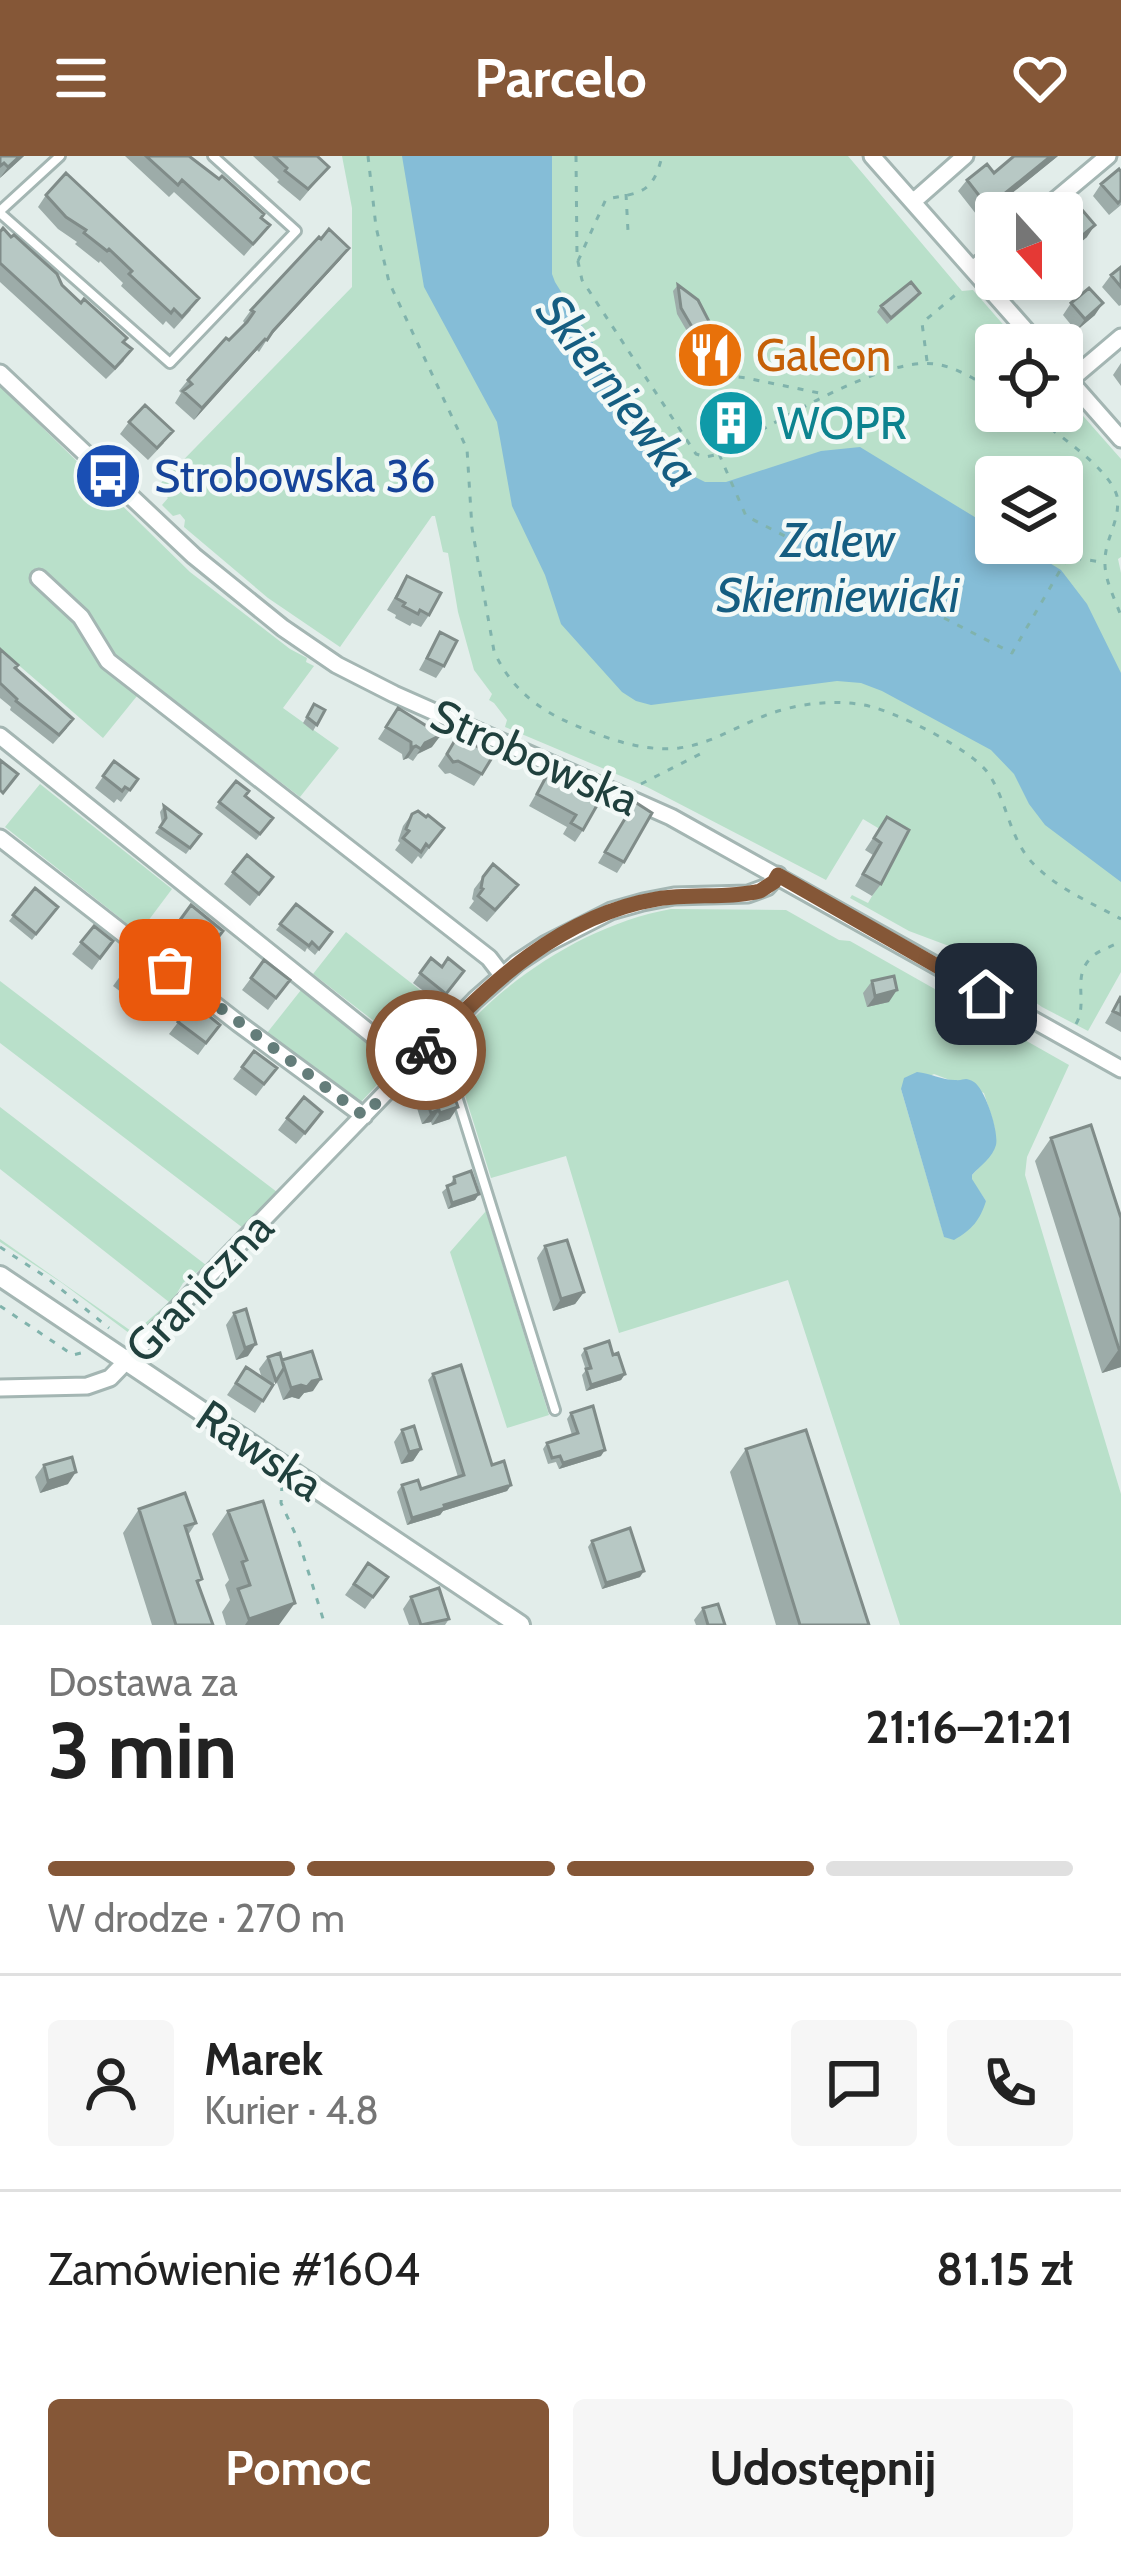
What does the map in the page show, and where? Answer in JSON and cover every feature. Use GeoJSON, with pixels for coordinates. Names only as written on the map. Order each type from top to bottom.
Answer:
{"type":"FeatureCollection","features":[{"type":"Feature","properties":{"kind":"street"},"geometry":{"type":"LineString","coordinates":[[872,156],[1021,324]]}},
{"type":"Feature","properties":{"kind":"street"},"geometry":{"type":"LineString","coordinates":[[914,202],[965,156]]}},
{"type":"Feature","properties":{"kind":"street"},"geometry":{"type":"LineString","coordinates":[[1065,192],[1108,156]]}},
{"type":"Feature","properties":{"kind":"street"},"geometry":{"type":"LineString","coordinates":[[1083,364],[1121,337]]}},
{"type":"Feature","properties":{"kind":"street","name":"Strobowska"},"geometry":{"type":"LineString","coordinates":[[0,373],[194,556],[337,665],[671,817],[1121,1070]]}},
{"type":"Feature","properties":{"kind":"street"},"geometry":{"type":"LineString","coordinates":[[1083,397],[1121,439]]}},
{"type":"Feature","properties":{"kind":"street"},"geometry":{"type":"LineString","coordinates":[[39,578],[81,617],[108,661],[489,958],[502,975]]}},
{"type":"Feature","properties":{"kind":"street"},"geometry":{"type":"LineString","coordinates":[[0,736],[411,1066]]}},
{"type":"Feature","properties":{"kind":"street"},"geometry":{"type":"LineString","coordinates":[[0,838],[364,1116]]}},
{"type":"Feature","properties":{"kind":"street","name":"Graniczna"},"geometry":{"type":"LineString","coordinates":[[0,1388],[88,1386],[110,1378],[439,1037],[502,975],[546,944],[611,911],[674,896],[748,894],[767,887],[778,875]]}},
{"type":"Feature","properties":{"kind":"street","name":"Rawska"},"geometry":{"type":"LineString","coordinates":[[0,1276],[520,1625]]}},
{"type":"Feature","properties":{"kind":"lane"},"geometry":{"type":"LineString","coordinates":[[60,156],[0,212],[170,363],[296,231],[213,156]]}},
{"type":"Feature","properties":{"kind":"lane"},"geometry":{"type":"LineString","coordinates":[[439,1037],[555,1410]]}},
{"type":"Feature","properties":{"kind":"path"},"geometry":{"type":"LineString","coordinates":[[368,156],[376,226],[389,282],[467,449],[476,556],[491,640],[502,667],[521,691],[542,710],[592,732],[661,749],[700,744],[767,714],[816,704],[867,705],[894,714],[984,767],[1029,859],[1055,882],[1121,919]]}},
{"type":"Feature","properties":{"kind":"path"},"geometry":{"type":"LineString","coordinates":[[577,156],[578,261],[586,290],[688,445],[700,456],[719,454],[824,398],[903,365],[952,368],[975,380]]}},
{"type":"Feature","properties":{"kind":"path"},"geometry":{"type":"LineString","coordinates":[[578,261],[606,199],[635,195],[648,187],[662,156]]}},
{"type":"Feature","properties":{"kind":"path"},"geometry":{"type":"LineString","coordinates":[[626,195],[628,231]]}},
{"type":"Feature","properties":{"kind":"path"},"geometry":{"type":"LineString","coordinates":[[928,364],[922,323],[959,291]]}},
{"type":"Feature","properties":{"kind":"path"},"geometry":{"type":"LineString","coordinates":[[724,382],[746,378],[819,393],[824,398]]}},
{"type":"Feature","properties":{"kind":"path"},"geometry":{"type":"LineString","coordinates":[[1052,432],[1108,478],[1121,483]]}},
{"type":"Feature","properties":{"kind":"path"},"geometry":{"type":"LineString","coordinates":[[719,454],[746,516],[812,550]]}},
{"type":"Feature","properties":{"kind":"path"},"geometry":{"type":"LineString","coordinates":[[1108,478],[1119,508],[1105,562],[1121,616]]}},
{"type":"Feature","properties":{"kind":"path"},"geometry":{"type":"LineString","coordinates":[[944,618],[1012,652],[1068,557],[1105,562]]}},
{"type":"Feature","properties":{"kind":"path"},"geometry":{"type":"LineString","coordinates":[[628,797],[633,788],[702,753],[700,744]]}},
{"type":"Feature","properties":{"kind":"path"},"geometry":{"type":"LineString","coordinates":[[1067,1039],[1082,1015],[1079,983],[1086,964],[1121,941]]}},
{"type":"Feature","properties":{"kind":"path"},"geometry":{"type":"LineString","coordinates":[[0,1247],[46,1276],[113,1331]]}},
{"type":"Feature","properties":{"kind":"path"},"geometry":{"type":"LineString","coordinates":[[0,1306],[73,1355],[93,1351]]}},
{"type":"Feature","properties":{"kind":"path"},"geometry":{"type":"LineString","coordinates":[[283,1480],[281,1503],[325,1625]]}},
{"type":"Feature","properties":{"kind":"green space"},"geometry":{"type":"Polygon","coordinates":[[[342,156],[848,156],[962,291],[973,290],[975,300],[982,300],[1003,324],[975,324],[975,432],[1083,432],[1083,416],[1121,459],[1121,972],[1088,1031],[1042,1007],[967,954],[969,950],[909,931],[850,898],[868,903],[903,843],[863,819],[826,880],[647,787],[505,727],[507,720],[489,700],[492,694],[474,670],[435,516],[340,647],[268,598],[184,527],[180,514],[173,516],[162,505],[168,498],[157,487],[352,287],[352,208],[342,156]]]}},
{"type":"Feature","properties":{"kind":"green space"},"geometry":{"type":"Polygon","coordinates":[[[0,386],[190,572],[314,666],[283,708],[339,748],[300,797],[159,689],[137,693],[103,738],[0,649],[0,386]]]}},
{"type":"Feature","properties":{"kind":"green space"},"geometry":{"type":"Polygon","coordinates":[[[40,784],[172,889],[139,933],[5,827],[40,784]]]}},
{"type":"Feature","properties":{"kind":"green space"},"geometry":{"type":"Polygon","coordinates":[[[671,909],[786,910],[1069,1065],[1027,1157],[1025,1175],[1121,1494],[1121,1625],[900,1625],[788,1280],[619,1333],[566,1156],[491,1178],[452,1054],[457,1037],[496,997],[541,963],[591,935],[671,909]],[[934,1074],[901,1089],[944,1236],[986,1201],[971,1179],[994,1145],[984,1093],[934,1074]]]}},
{"type":"Feature","properties":{"kind":"green space"},"geometry":{"type":"Polygon","coordinates":[[[346,932],[447,1011],[419,1041],[401,1042],[313,974],[346,932]]]}},
{"type":"Feature","properties":{"kind":"green space"},"geometry":{"type":"Polygon","coordinates":[[[0,981],[277,1192],[243,1228],[0,1043],[0,981]]]}},
{"type":"Feature","properties":{"kind":"green space"},"geometry":{"type":"Polygon","coordinates":[[[301,990],[388,1056],[389,1072],[360,1103],[267,1033],[301,990]]]}},
{"type":"Feature","properties":{"kind":"green space"},"geometry":{"type":"Polygon","coordinates":[[[0,1107],[206,1265],[183,1283],[170,1305],[137,1339],[0,1242],[0,1239],[134,1333],[169,1302],[0,1169],[0,1107]]]}},
{"type":"Feature","properties":{"kind":"green space"},"geometry":{"type":"Polygon","coordinates":[[[486,1211],[549,1415],[507,1428],[450,1252],[486,1211]]]}},
{"type":"Feature","properties":{"kind":"water","name":"Zalew Skierniewicki"},"geometry":{"type":"Polygon","coordinates":[[[402,156],[552,156],[555,282],[673,466],[705,482],[726,482],[821,451],[860,447],[975,517],[975,564],[1051,564],[1061,570],[1087,604],[1121,673],[1121,882],[1045,825],[1014,774],[991,750],[861,683],[837,681],[651,705],[622,692],[561,624],[545,575],[512,506],[497,422],[424,287],[402,156]]]}},
{"type":"Feature","properties":{"kind":"water"},"geometry":{"type":"Polygon","coordinates":[[[917,1072],[974,1082],[987,1101],[995,1130],[994,1149],[972,1175],[986,1201],[984,1208],[975,1224],[954,1240],[944,1237],[901,1089],[904,1078],[917,1072]]]}},
{"type":"Feature","properties":{"kind":"building"},"geometry":{"type":"Polygon","coordinates":[[[0,156],[20,156],[8,167],[0,166],[0,156]]]}},
{"type":"Feature","properties":{"kind":"building"},"geometry":{"type":"Polygon","coordinates":[[[146,156],[189,156],[219,179],[222,176],[270,225],[253,244],[182,180],[178,185],[146,156]]]}},
{"type":"Feature","properties":{"kind":"building"},"geometry":{"type":"Polygon","coordinates":[[[274,156],[317,156],[329,167],[308,189],[274,156]]]}},
{"type":"Feature","properties":{"kind":"building"},"geometry":{"type":"Polygon","coordinates":[[[1014,156],[1051,156],[1007,192],[976,192],[967,180],[987,164],[994,173],[1014,156]]]}},
{"type":"Feature","properties":{"kind":"building"},"geometry":{"type":"Polygon","coordinates":[[[1119,169],[1121,200],[1118,203],[1101,184],[1119,169]]]}},
{"type":"Feature","properties":{"kind":"building"},"geometry":{"type":"Polygon","coordinates":[[[66,173],[199,298],[182,317],[174,309],[171,313],[109,249],[84,233],[46,195],[66,173]]]}},
{"type":"Feature","properties":{"kind":"building"},"geometry":{"type":"Polygon","coordinates":[[[1083,211],[1095,225],[1083,235],[1083,211]]]}},
{"type":"Feature","properties":{"kind":"building"},"geometry":{"type":"Polygon","coordinates":[[[3,228],[57,274],[81,303],[84,299],[127,338],[123,342],[132,349],[115,368],[0,263],[3,228]]]}},
{"type":"Feature","properties":{"kind":"building"},"geometry":{"type":"Polygon","coordinates":[[[329,229],[349,248],[202,408],[183,391],[192,384],[188,380],[329,229]]]}},
{"type":"Feature","properties":{"kind":"building"},"geometry":{"type":"Polygon","coordinates":[[[1121,267],[1121,287],[1111,275],[1121,267]]]}},
{"type":"Feature","properties":{"kind":"building"},"geometry":{"type":"Polygon","coordinates":[[[911,282],[920,293],[891,318],[881,306],[911,282]]]}},
{"type":"Feature","properties":{"kind":"building"},"geometry":{"type":"Polygon","coordinates":[[[678,285],[698,300],[733,368],[720,375],[681,308],[678,285]]]}},
{"type":"Feature","properties":{"kind":"building"},"geometry":{"type":"Polygon","coordinates":[[[1089,288],[1103,303],[1085,319],[1071,303],[1083,300],[1089,288]]]}},
{"type":"Feature","properties":{"kind":"building"},"geometry":{"type":"Polygon","coordinates":[[[746,396],[756,416],[732,427],[722,407],[746,396]]]}},
{"type":"Feature","properties":{"kind":"building"},"geometry":{"type":"Polygon","coordinates":[[[145,405],[173,431],[157,448],[129,422],[145,405]]]}},
{"type":"Feature","properties":{"kind":"building"},"geometry":{"type":"Polygon","coordinates":[[[407,576],[441,593],[429,615],[420,610],[418,614],[396,598],[407,576]]]}},
{"type":"Feature","properties":{"kind":"building"},"geometry":{"type":"Polygon","coordinates":[[[440,632],[457,641],[444,666],[427,658],[440,632]]]}},
{"type":"Feature","properties":{"kind":"building"},"geometry":{"type":"Polygon","coordinates":[[[0,649],[73,719],[59,735],[0,683],[0,649]]]}},
{"type":"Feature","properties":{"kind":"building"},"geometry":{"type":"Polygon","coordinates":[[[314,704],[325,710],[317,725],[307,717],[314,704]]]}},
{"type":"Feature","properties":{"kind":"building"},"geometry":{"type":"Polygon","coordinates":[[[398,708],[441,735],[421,749],[411,748],[411,742],[386,727],[398,708]]]}},
{"type":"Feature","properties":{"kind":"building"},"geometry":{"type":"Polygon","coordinates":[[[458,735],[493,756],[482,774],[453,762],[447,754],[458,735]]]}},
{"type":"Feature","properties":{"kind":"building"},"geometry":{"type":"Polygon","coordinates":[[[0,760],[18,774],[3,793],[0,790],[0,760]]]}},
{"type":"Feature","properties":{"kind":"building"},"geometry":{"type":"Polygon","coordinates":[[[114,761],[138,779],[130,790],[122,791],[103,776],[114,761]]]}},
{"type":"Feature","properties":{"kind":"building"},"geometry":{"type":"Polygon","coordinates":[[[547,775],[600,800],[583,830],[571,823],[576,815],[537,794],[547,775]]]}},
{"type":"Feature","properties":{"kind":"building"},"geometry":{"type":"Polygon","coordinates":[[[236,781],[249,791],[245,796],[273,818],[260,834],[219,802],[236,781]]]}},
{"type":"Feature","properties":{"kind":"building"},"geometry":{"type":"Polygon","coordinates":[[[635,802],[652,813],[624,862],[605,852],[635,802]]]}},
{"type":"Feature","properties":{"kind":"building"},"geometry":{"type":"Polygon","coordinates":[[[164,806],[201,834],[190,848],[160,827],[166,818],[164,806]]]}},
{"type":"Feature","properties":{"kind":"building"},"geometry":{"type":"Polygon","coordinates":[[[418,811],[444,828],[421,852],[403,838],[412,814],[418,811]]]}},
{"type":"Feature","properties":{"kind":"building"},"geometry":{"type":"Polygon","coordinates":[[[887,817],[909,830],[881,884],[863,874],[881,843],[874,838],[887,817]]]}},
{"type":"Feature","properties":{"kind":"building"},"geometry":{"type":"Polygon","coordinates":[[[247,855],[273,877],[259,894],[233,872],[247,855]]]}},
{"type":"Feature","properties":{"kind":"building"},"geometry":{"type":"Polygon","coordinates":[[[493,864],[518,885],[495,910],[478,896],[493,864]]]}},
{"type":"Feature","properties":{"kind":"building"},"geometry":{"type":"Polygon","coordinates":[[[35,888],[58,907],[36,934],[13,915],[35,888]]]}},
{"type":"Feature","properties":{"kind":"building"},"geometry":{"type":"Polygon","coordinates":[[[296,904],[332,932],[319,949],[280,924],[296,904]]]}},
{"type":"Feature","properties":{"kind":"building"},"geometry":{"type":"Polygon","coordinates":[[[191,905],[223,931],[213,944],[180,920],[191,905]]]}},
{"type":"Feature","properties":{"kind":"building"},"geometry":{"type":"Polygon","coordinates":[[[94,926],[113,941],[100,958],[81,942],[94,926]]]}},
{"type":"Feature","properties":{"kind":"building"},"geometry":{"type":"Polygon","coordinates":[[[134,957],[154,973],[141,989],[121,974],[134,957]]]}},
{"type":"Feature","properties":{"kind":"building"},"geometry":{"type":"Polygon","coordinates":[[[431,958],[442,967],[448,958],[464,971],[446,994],[420,973],[431,958]]]}},
{"type":"Feature","properties":{"kind":"building"},"geometry":{"type":"Polygon","coordinates":[[[264,960],[290,980],[276,998],[251,978],[264,960]]]}},
{"type":"Feature","properties":{"kind":"building"},"geometry":{"type":"Polygon","coordinates":[[[894,976],[897,990],[875,996],[872,981],[894,976]]]}},
{"type":"Feature","properties":{"kind":"building"},"geometry":{"type":"Polygon","coordinates":[[[193,1003],[220,1025],[206,1043],[178,1022],[193,1003]]]}},
{"type":"Feature","properties":{"kind":"building"},"geometry":{"type":"Polygon","coordinates":[[[254,1051],[277,1068],[264,1084],[242,1067],[254,1051]]]}},
{"type":"Feature","properties":{"kind":"building"},"geometry":{"type":"Polygon","coordinates":[[[451,1087],[458,1107],[431,1113],[425,1096],[451,1087]]]}},
{"type":"Feature","properties":{"kind":"building"},"geometry":{"type":"Polygon","coordinates":[[[304,1097],[322,1112],[305,1133],[287,1118],[304,1097]]]}},
{"type":"Feature","properties":{"kind":"building"},"geometry":{"type":"Polygon","coordinates":[[[1091,1125],[1121,1218],[1121,1349],[1051,1138],[1091,1125]]]}},
{"type":"Feature","properties":{"kind":"building"},"geometry":{"type":"Polygon","coordinates":[[[471,1171],[479,1194],[452,1203],[447,1186],[455,1183],[454,1177],[471,1171]]]}},
{"type":"Feature","properties":{"kind":"building"},"geometry":{"type":"Polygon","coordinates":[[[567,1240],[584,1292],[561,1299],[545,1246],[567,1240]]]}},
{"type":"Feature","properties":{"kind":"building"},"geometry":{"type":"Polygon","coordinates":[[[246,1309],[256,1344],[245,1348],[234,1313],[246,1309]]]}},
{"type":"Feature","properties":{"kind":"building"},"geometry":{"type":"Polygon","coordinates":[[[609,1341],[625,1374],[591,1385],[585,1349],[609,1341]]]}},
{"type":"Feature","properties":{"kind":"building"},"geometry":{"type":"Polygon","coordinates":[[[312,1351],[321,1379],[307,1387],[291,1388],[282,1360],[312,1351]]]}},
{"type":"Feature","properties":{"kind":"building"},"geometry":{"type":"Polygon","coordinates":[[[280,1353],[284,1368],[276,1381],[268,1357],[280,1353]]]}},
{"type":"Feature","properties":{"kind":"building"},"geometry":{"type":"Polygon","coordinates":[[[461,1365],[492,1465],[504,1461],[511,1485],[412,1518],[402,1485],[418,1480],[421,1489],[464,1475],[433,1374],[461,1365]]]}},
{"type":"Feature","properties":{"kind":"building"},"geometry":{"type":"Polygon","coordinates":[[[246,1367],[273,1385],[263,1401],[236,1383],[246,1367]]]}},
{"type":"Feature","properties":{"kind":"building"},"geometry":{"type":"Polygon","coordinates":[[[593,1406],[605,1450],[563,1463],[560,1456],[552,1458],[547,1443],[578,1433],[571,1413],[593,1406]]]}},
{"type":"Feature","properties":{"kind":"building"},"geometry":{"type":"Polygon","coordinates":[[[414,1426],[421,1449],[409,1452],[402,1430],[414,1426]]]}},
{"type":"Feature","properties":{"kind":"building"},"geometry":{"type":"Polygon","coordinates":[[[806,1430],[869,1625],[800,1625],[746,1449],[806,1430]]]}},
{"type":"Feature","properties":{"kind":"building"},"geometry":{"type":"Polygon","coordinates":[[[72,1457],[76,1472],[48,1481],[44,1465],[72,1457]]]}},
{"type":"Feature","properties":{"kind":"building"},"geometry":{"type":"Polygon","coordinates":[[[185,1493],[196,1523],[185,1526],[213,1625],[176,1625],[139,1509],[185,1493]]]}},
{"type":"Feature","properties":{"kind":"building"},"geometry":{"type":"Polygon","coordinates":[[[263,1501],[295,1603],[249,1619],[238,1589],[250,1585],[242,1562],[247,1560],[228,1511],[263,1501]]]}},
{"type":"Feature","properties":{"kind":"building"},"geometry":{"type":"Polygon","coordinates":[[[630,1528],[644,1571],[606,1583],[592,1541],[630,1528]]]}},
{"type":"Feature","properties":{"kind":"building"},"geometry":{"type":"Polygon","coordinates":[[[368,1563],[388,1577],[373,1597],[354,1584],[368,1563]]]}},
{"type":"Feature","properties":{"kind":"building"},"geometry":{"type":"Polygon","coordinates":[[[439,1588],[449,1619],[421,1625],[411,1597],[439,1588]]]}},
{"type":"Feature","properties":{"kind":"building"},"geometry":{"type":"Polygon","coordinates":[[[718,1604],[725,1625],[708,1625],[703,1608],[718,1604]]]}},
{"type":"Feature","properties":{"kind":"way so far"},"geometry":{"type":"LineString","coordinates":[[170,970],[364,1116],[426,1050]]}},
{"type":"Feature","properties":{"kind":"place","name":"Galeon"},"geometry":{"type":"Point","coordinates":[710,355]}},
{"type":"Feature","properties":{"kind":"place","name":"WOPR"},"geometry":{"type":"Point","coordinates":[731,423]}},
{"type":"Feature","properties":{"kind":"place","name":"Strobowska 36"},"geometry":{"type":"Point","coordinates":[108,476]}},
{"type":"Feature","properties":{"kind":"route"},"geometry":{"type":"LineString","coordinates":[[426,1050],[518,962],[576,927],[658,898],[760,891],[778,875],[986,994]]}},
{"type":"Feature","properties":{"kind":"water label","name":"Skierniewka"},"geometry":{"type":"Point","coordinates":[618,390]}}]}
